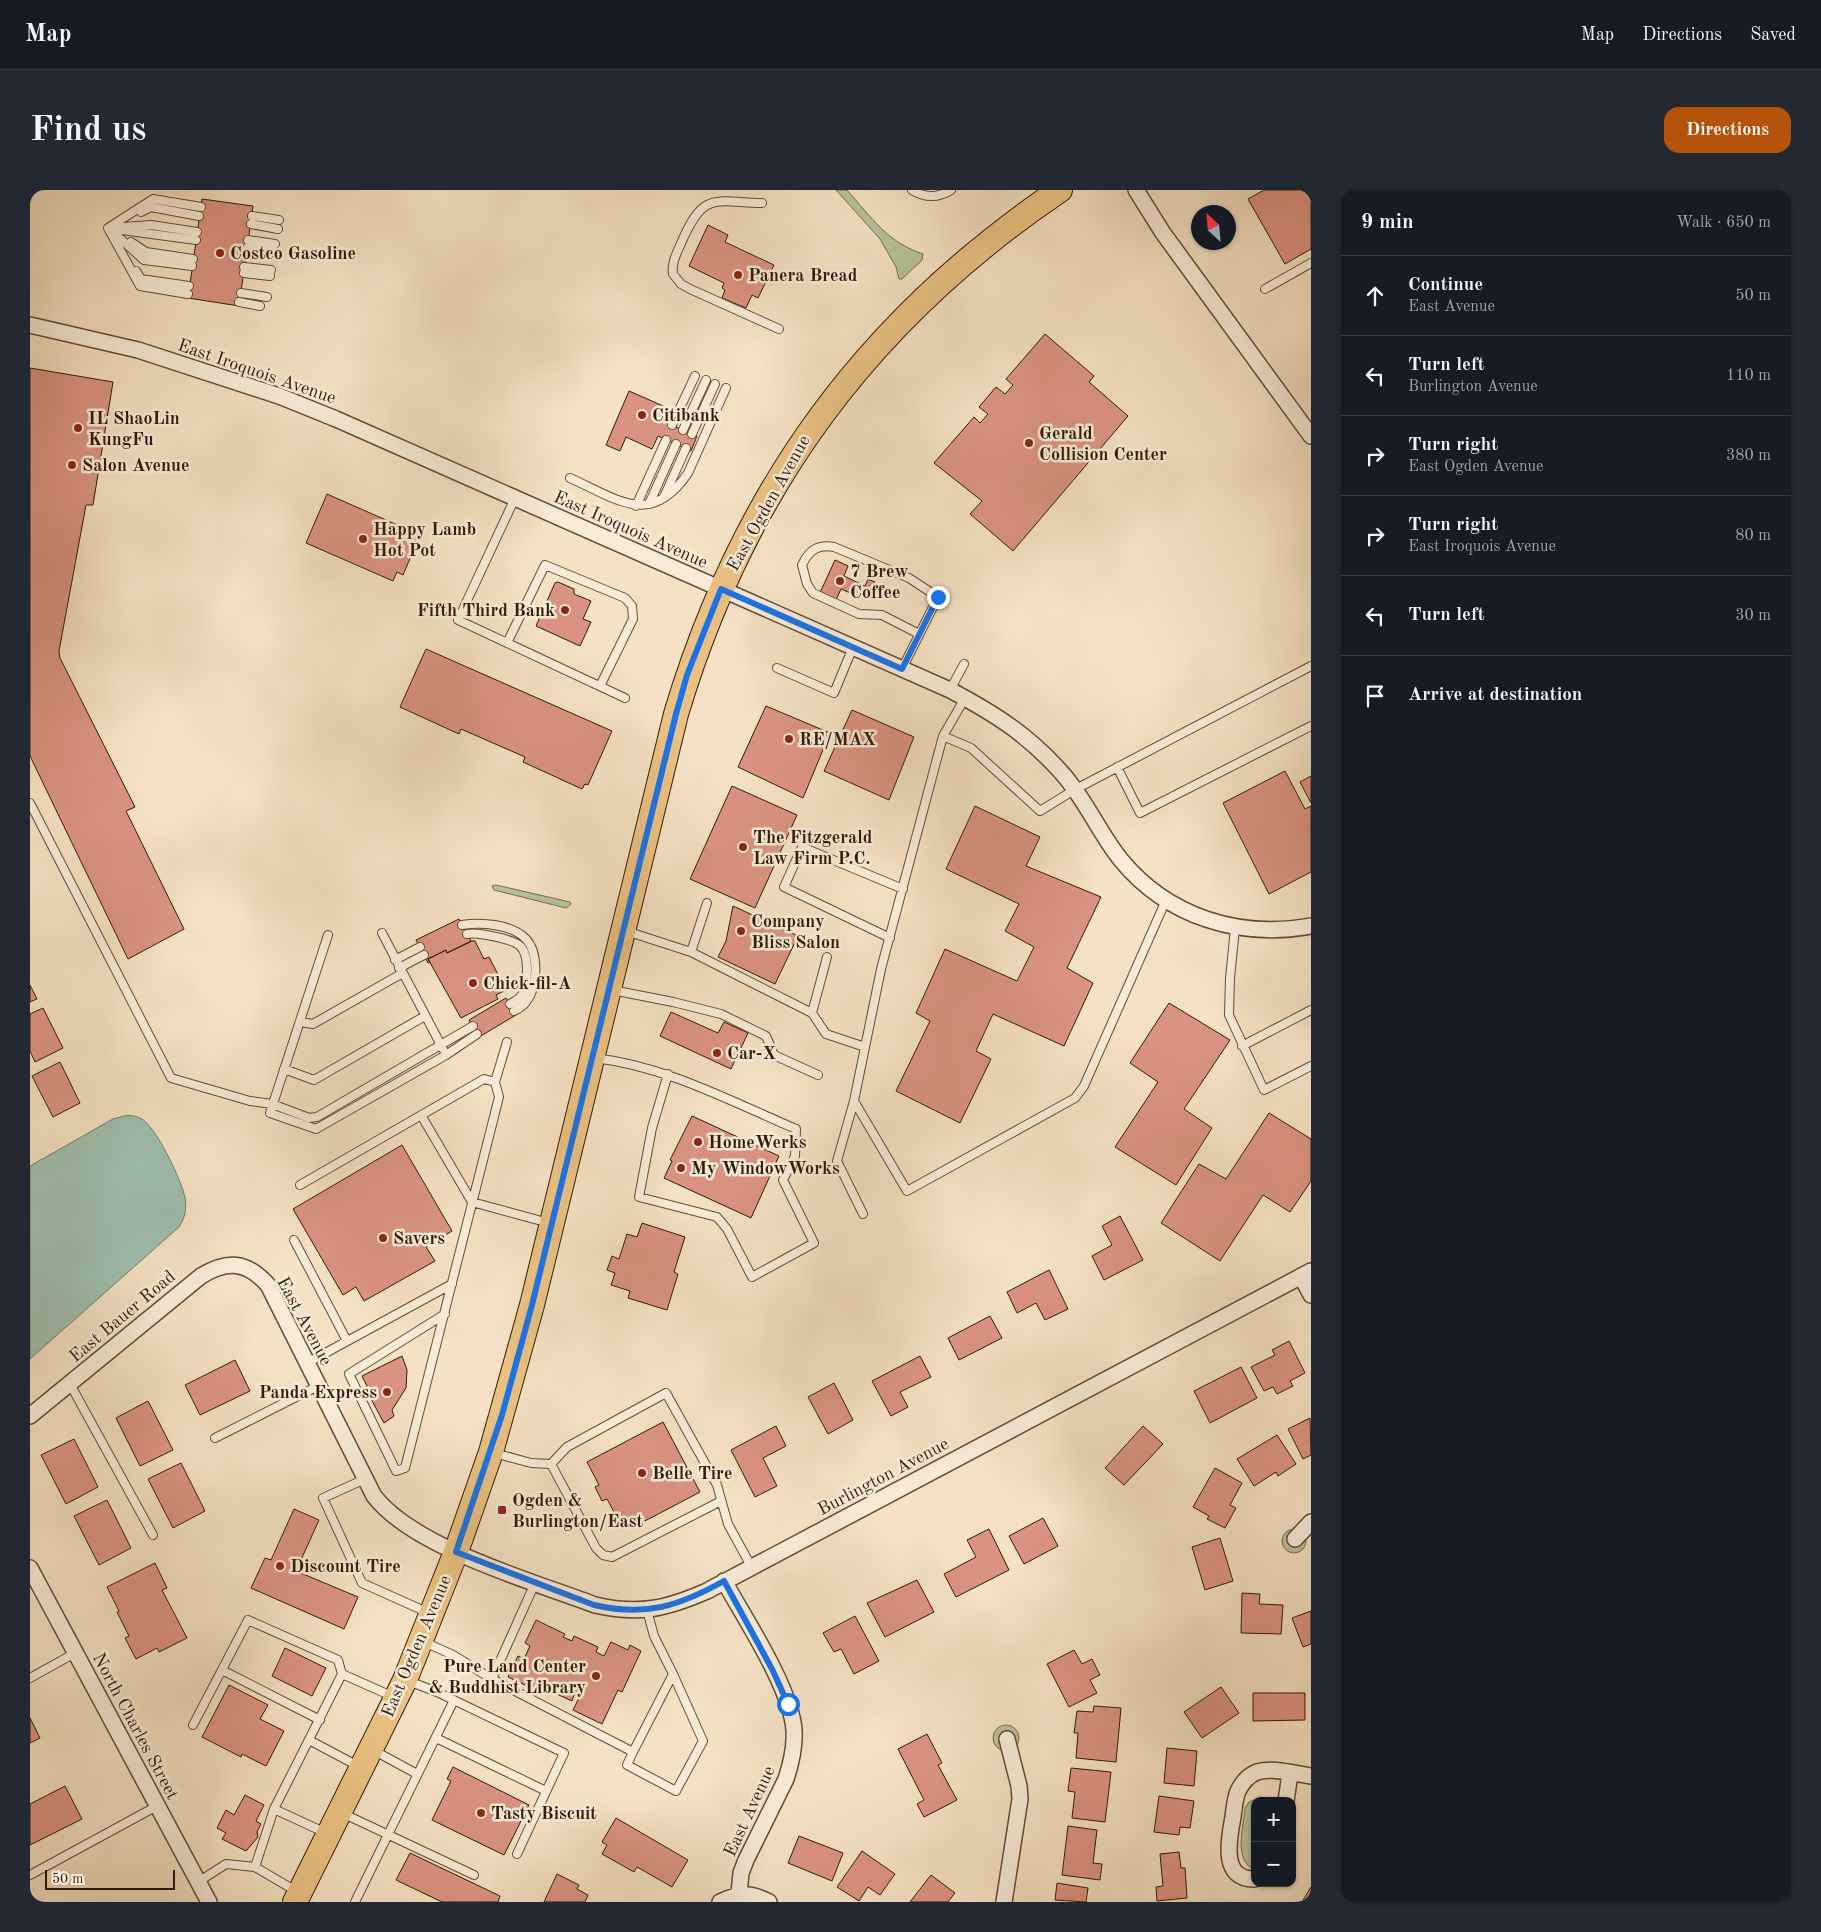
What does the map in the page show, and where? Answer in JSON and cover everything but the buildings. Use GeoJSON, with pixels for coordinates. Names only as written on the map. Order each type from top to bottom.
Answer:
{"type":"FeatureCollection","features":[{"type":"Feature","properties":{"kind":"main road","name":"East Ogden Avenue"},"geometry":{"type":"LineString","coordinates":[[298,1898],[400,1689],[456,1552],[491,1452],[527,1323],[676,714],[687,675],[721,589],[746,537],[779,478],[808,432],[854,373],[890,333],[953,271],[993,237],[1060,190]]}},
{"type":"Feature","properties":{"kind":"street"},"geometry":{"type":"LineString","coordinates":[[1136,190],[1163,233],[1311,436]]}},
{"type":"Feature","properties":{"kind":"street","name":"East Iroquois Avenue"},"geometry":{"type":"LineString","coordinates":[[30,326],[138,350],[279,396],[336,419],[950,690],[1012,725],[1039,748],[1063,774],[1120,859],[1140,880],[1166,900],[1186,912],[1235,928],[1262,931],[1311,926]]}},
{"type":"Feature","properties":{"kind":"street","name":"East Bauer Road"},"geometry":{"type":"LineString","coordinates":[[30,1416],[201,1276],[216,1267],[235,1265],[246,1267]]}},
{"type":"Feature","properties":{"kind":"street","name":"East Avenue"},"geometry":{"type":"LineString","coordinates":[[246,1267],[258,1274],[268,1286],[365,1479],[384,1508],[413,1531],[456,1552]]}},
{"type":"Feature","properties":{"kind":"street"},"geometry":{"type":"LineString","coordinates":[[1306,1274],[1311,1295]]}},
{"type":"Feature","properties":{"kind":"street","name":"Burlington Avenue"},"geometry":{"type":"LineString","coordinates":[[456,1552],[594,1605],[617,1610],[647,1610],[677,1604],[1306,1274]]}},
{"type":"Feature","properties":{"kind":"street"},"geometry":{"type":"LineString","coordinates":[[1295,1539],[1311,1522]]}},
{"type":"Feature","properties":{"kind":"street","name":"North Charles Street"},"geometry":{"type":"LineString","coordinates":[[30,1568],[208,1902]]}},
{"type":"Feature","properties":{"kind":"street","name":"East Avenue"},"geometry":{"type":"LineString","coordinates":[[724,1581],[783,1691],[794,1730],[791,1765],[746,1860],[741,1873],[739,1894]]}},
{"type":"Feature","properties":{"kind":"street"},"geometry":{"type":"LineString","coordinates":[[1004,1902],[1020,1800],[1019,1786],[1008,1739]]}},
{"type":"Feature","properties":{"kind":"street"},"geometry":{"type":"LineString","coordinates":[[1251,1878],[1242,1877],[1236,1872],[1229,1858],[1228,1845],[1237,1793],[1242,1783],[1256,1772],[1272,1770],[1311,1776]]}},
{"type":"Feature","properties":{"kind":"street"},"geometry":{"type":"LineString","coordinates":[[1287,1797],[1290,1774]]}},
{"type":"Feature","properties":{"kind":"street"},"geometry":{"type":"LineString","coordinates":[[720,1902],[739,1894],[758,1896],[769,1902]]}},
{"type":"Feature","properties":{"kind":"lane"},"geometry":{"type":"LineString","coordinates":[[912,190],[928,196],[940,196],[951,190]]}},
{"type":"Feature","properties":{"kind":"lane"},"geometry":{"type":"LineString","coordinates":[[108,228],[153,199],[200,211]]}},
{"type":"Feature","properties":{"kind":"lane"},"geometry":{"type":"LineString","coordinates":[[762,203],[718,200],[706,204],[690,223],[674,261],[673,274],[676,279],[690,289],[779,329]]}},
{"type":"Feature","properties":{"kind":"lane"},"geometry":{"type":"LineString","coordinates":[[250,224],[278,225],[252,216]]}},
{"type":"Feature","properties":{"kind":"lane"},"geometry":{"type":"LineString","coordinates":[[108,228],[196,236]]}},
{"type":"Feature","properties":{"kind":"lane"},"geometry":{"type":"LineString","coordinates":[[108,228],[146,252],[193,262]]}},
{"type":"Feature","properties":{"kind":"lane"},"geometry":{"type":"LineString","coordinates":[[108,228],[140,286],[189,290]]}},
{"type":"Feature","properties":{"kind":"lane"},"geometry":{"type":"LineString","coordinates":[[248,244],[274,248]]}},
{"type":"Feature","properties":{"kind":"lane"},"geometry":{"type":"LineString","coordinates":[[1265,289],[1311,262]]}},
{"type":"Feature","properties":{"kind":"lane"},"geometry":{"type":"LineString","coordinates":[[244,270],[270,273]]}},
{"type":"Feature","properties":{"kind":"lane"},"geometry":{"type":"LineString","coordinates":[[241,293],[266,297]]}},
{"type":"Feature","properties":{"kind":"lane"},"geometry":{"type":"LineString","coordinates":[[239,302],[260,306]]}},
{"type":"Feature","properties":{"kind":"lane"},"geometry":{"type":"LineString","coordinates":[[672,425],[695,376]]}},
{"type":"Feature","properties":{"kind":"lane"},"geometry":{"type":"LineString","coordinates":[[683,430],[706,380]]}},
{"type":"Feature","properties":{"kind":"lane"},"geometry":{"type":"LineString","coordinates":[[692,434],[715,384]]}},
{"type":"Feature","properties":{"kind":"lane"},"geometry":{"type":"LineString","coordinates":[[570,478],[636,506],[663,499],[682,482],[688,473],[726,388]]}},
{"type":"Feature","properties":{"kind":"lane"},"geometry":{"type":"LineString","coordinates":[[636,506],[666,440]]}},
{"type":"Feature","properties":{"kind":"lane"},"geometry":{"type":"LineString","coordinates":[[648,504],[676,444]]}},
{"type":"Feature","properties":{"kind":"lane"},"geometry":{"type":"LineString","coordinates":[[663,499],[686,448]]}},
{"type":"Feature","properties":{"kind":"lane"},"geometry":{"type":"LineString","coordinates":[[515,498],[458,620],[624,698]]}},
{"type":"Feature","properties":{"kind":"lane"},"geometry":{"type":"LineString","coordinates":[[902,669],[938,597],[909,578],[834,547],[824,545],[810,550],[802,565],[807,584],[813,593],[859,614],[882,615],[919,634]]}},
{"type":"Feature","properties":{"kind":"lane"},"geometry":{"type":"LineString","coordinates":[[507,643],[546,565],[625,598],[632,606],[633,619],[600,686]]}},
{"type":"Feature","properties":{"kind":"lane"},"geometry":{"type":"LineString","coordinates":[[777,668],[834,693],[853,647]]}},
{"type":"Feature","properties":{"kind":"lane"},"geometry":{"type":"LineString","coordinates":[[950,690],[964,664]]}},
{"type":"Feature","properties":{"kind":"lane"},"geometry":{"type":"LineString","coordinates":[[943,736],[971,748],[1040,811],[1074,790],[1311,666]]}},
{"type":"Feature","properties":{"kind":"lane"},"geometry":{"type":"LineString","coordinates":[[863,1214],[837,1161],[854,1101],[902,889],[943,736],[965,698]]}},
{"type":"Feature","properties":{"kind":"lane"},"geometry":{"type":"LineString","coordinates":[[1117,767],[1140,813],[1311,726]]}},
{"type":"Feature","properties":{"kind":"lane"},"geometry":{"type":"LineString","coordinates":[[30,803],[170,1078],[250,1101],[272,1104],[309,1118],[317,1117],[473,1026]]}},
{"type":"Feature","properties":{"kind":"lane"},"geometry":{"type":"LineString","coordinates":[[890,938],[784,887],[802,847],[902,889]]}},
{"type":"Feature","properties":{"kind":"lane"},"geometry":{"type":"LineString","coordinates":[[854,1101],[907,1191],[1074,1098],[1084,1086],[1166,900]]}},
{"type":"Feature","properties":{"kind":"lane"},"geometry":{"type":"LineString","coordinates":[[691,952],[707,903]]}},
{"type":"Feature","properties":{"kind":"lane"},"geometry":{"type":"LineString","coordinates":[[462,925],[479,923],[504,928],[526,938],[532,948],[534,962],[532,993],[525,1004],[512,1008],[524,991],[526,956],[523,950],[513,942],[477,934],[467,934]]}},
{"type":"Feature","properties":{"kind":"lane"},"geometry":{"type":"LineString","coordinates":[[1235,928],[1230,978],[1229,1015],[1264,1090],[1311,1066]]}},
{"type":"Feature","properties":{"kind":"lane"},"geometry":{"type":"LineString","coordinates":[[622,930],[691,952],[812,1013],[826,1034],[865,1047]]}},
{"type":"Feature","properties":{"kind":"lane"},"geometry":{"type":"LineString","coordinates":[[382,933],[400,971],[446,1055]]}},
{"type":"Feature","properties":{"kind":"lane"},"geometry":{"type":"LineString","coordinates":[[328,935],[270,1113],[316,1129],[446,1055],[477,1034]]}},
{"type":"Feature","properties":{"kind":"lane"},"geometry":{"type":"LineString","coordinates":[[395,960],[420,948]]}},
{"type":"Feature","properties":{"kind":"lane"},"geometry":{"type":"LineString","coordinates":[[300,1022],[313,1024],[424,956]]}},
{"type":"Feature","properties":{"kind":"lane"},"geometry":{"type":"LineString","coordinates":[[812,1013],[827,957]]}},
{"type":"Feature","properties":{"kind":"lane"},"geometry":{"type":"LineString","coordinates":[[608,989],[721,1014],[766,1036],[774,1055],[818,1075]]}},
{"type":"Feature","properties":{"kind":"lane"},"geometry":{"type":"LineString","coordinates":[[1242,1046],[1311,1010]]}},
{"type":"Feature","properties":{"kind":"lane"},"geometry":{"type":"LineString","coordinates":[[284,1069],[314,1080],[425,1016]]}},
{"type":"Feature","properties":{"kind":"lane"},"geometry":{"type":"LineString","coordinates":[[445,1314],[348,1374],[396,1471],[406,1468],[445,1314],[472,1202],[499,1097],[495,1082],[507,1042]]}},
{"type":"Feature","properties":{"kind":"lane"},"geometry":{"type":"LineString","coordinates":[[591,1057],[627,1062],[668,1074],[796,1129],[795,1156],[782,1180],[814,1243],[752,1277],[727,1229],[717,1217],[638,1198],[652,1128],[668,1074]]}},
{"type":"Feature","properties":{"kind":"lane"},"geometry":{"type":"LineString","coordinates":[[300,1185],[484,1079],[495,1082]]}},
{"type":"Feature","properties":{"kind":"lane"},"geometry":{"type":"LineString","coordinates":[[421,1115],[472,1202],[551,1223]]}},
{"type":"Feature","properties":{"kind":"lane"},"geometry":{"type":"LineString","coordinates":[[294,1240],[348,1341]]}},
{"type":"Feature","properties":{"kind":"lane"},"geometry":{"type":"LineString","coordinates":[[307,1363],[452,1284]]}},
{"type":"Feature","properties":{"kind":"lane"},"geometry":{"type":"LineString","coordinates":[[70,1384],[153,1534]]}},
{"type":"Feature","properties":{"kind":"lane"},"geometry":{"type":"LineString","coordinates":[[215,1438],[318,1386]]}},
{"type":"Feature","properties":{"kind":"lane"},"geometry":{"type":"LineString","coordinates":[[491,1452],[530,1463],[551,1464],[567,1447],[666,1394],[717,1485],[728,1524],[751,1566]]}},
{"type":"Feature","properties":{"kind":"lane"},"geometry":{"type":"LineString","coordinates":[[551,1464],[596,1548],[603,1555],[612,1557],[722,1501]]}},
{"type":"Feature","properties":{"kind":"lane"},"geometry":{"type":"LineString","coordinates":[[365,1479],[323,1498],[362,1583],[431,1614]]}},
{"type":"Feature","properties":{"kind":"lane"},"geometry":{"type":"LineString","coordinates":[[492,1679],[535,1582]]}},
{"type":"Feature","properties":{"kind":"lane"},"geometry":{"type":"LineString","coordinates":[[647,1610],[654,1636],[673,1674],[703,1741],[676,1791],[627,1765],[673,1674]]}},
{"type":"Feature","properties":{"kind":"lane"},"geometry":{"type":"LineString","coordinates":[[192,1725],[248,1620],[338,1660],[342,1674],[274,1809],[255,1867]]}},
{"type":"Feature","properties":{"kind":"lane"},"geometry":{"type":"LineString","coordinates":[[420,1641],[453,1655],[492,1679],[633,1752]]}},
{"type":"Feature","properties":{"kind":"lane"},"geometry":{"type":"LineString","coordinates":[[30,1678],[75,1653]]}},
{"type":"Feature","properties":{"kind":"lane"},"geometry":{"type":"LineString","coordinates":[[222,1670],[320,1720]]}},
{"type":"Feature","properties":{"kind":"lane"},"geometry":{"type":"LineString","coordinates":[[342,1674],[454,1700],[564,1753],[517,1854]]}},
{"type":"Feature","properties":{"kind":"lane"},"geometry":{"type":"LineString","coordinates":[[355,1902],[454,1700]]}},
{"type":"Feature","properties":{"kind":"lane"},"geometry":{"type":"LineString","coordinates":[[436,1738],[546,1791]]}},
{"type":"Feature","properties":{"kind":"lane"},"geometry":{"type":"LineString","coordinates":[[309,1740],[417,1774]]}},
{"type":"Feature","properties":{"kind":"lane"},"geometry":{"type":"LineString","coordinates":[[30,1875],[157,1806]]}},
{"type":"Feature","properties":{"kind":"lane"},"geometry":{"type":"LineString","coordinates":[[274,1809],[329,1834]]}},
{"type":"Feature","properties":{"kind":"lane"},"geometry":{"type":"LineString","coordinates":[[340,1813],[474,1875]]}},
{"type":"Feature","properties":{"kind":"lane"},"geometry":{"type":"LineString","coordinates":[[198,1882],[226,1864],[255,1867],[298,1898]]}},
{"type":"Feature","properties":{"kind":"shaded area"},"geometry":{"type":"Polygon","coordinates":[[[836,190],[847,190],[890,236],[910,249],[923,254],[922,260],[902,279],[899,279],[896,267],[880,239],[836,190]]]}},
{"type":"Feature","properties":{"kind":"shaded area"},"geometry":{"type":"Polygon","coordinates":[[[496,885],[570,902],[571,904],[566,908],[494,890],[492,886],[496,885]]]}},
{"type":"Feature","properties":{"kind":"shaded area"},"geometry":{"type":"Polygon","coordinates":[[[128,1115],[139,1117],[146,1122],[167,1154],[179,1179],[185,1198],[186,1209],[183,1220],[179,1227],[30,1359],[30,1166],[113,1119],[128,1115]]]}},
{"type":"Feature","properties":{"kind":"shaded area"},"geometry":{"type":"Polygon","coordinates":[[[1294,1529],[1303,1532],[1306,1541],[1303,1550],[1294,1553],[1285,1550],[1282,1541],[1285,1532],[1294,1529]]]}},
{"type":"Feature","properties":{"kind":"shaded area"},"geometry":{"type":"Polygon","coordinates":[[[1006,1725],[1015,1729],[1019,1738],[1015,1747],[1006,1751],[997,1747],[993,1738],[997,1729],[1006,1725]]]}},
{"type":"Feature","properties":{"kind":"shaded area"},"geometry":{"type":"Polygon","coordinates":[[[1251,1801],[1251,1867],[1247,1864],[1241,1850],[1245,1808],[1251,1801]]]}},
{"type":"Feature","properties":{"kind":"place","name":"Costco Gasoline"},"geometry":{"type":"Point","coordinates":[220,253]}},
{"type":"Feature","properties":{"kind":"place","name":"Panera Bread"},"geometry":{"type":"Point","coordinates":[738,275]}},
{"type":"Feature","properties":{"kind":"place","name":"Citibank"},"geometry":{"type":"Point","coordinates":[642,415]}},
{"type":"Feature","properties":{"kind":"place","name":"IL ShaoLin KungFu"},"geometry":{"type":"Point","coordinates":[78,428]}},
{"type":"Feature","properties":{"kind":"place","name":"Gerald Collision Center"},"geometry":{"type":"Point","coordinates":[1029,443]}},
{"type":"Feature","properties":{"kind":"place","name":"Salon Avenue"},"geometry":{"type":"Point","coordinates":[72,465]}},
{"type":"Feature","properties":{"kind":"place","name":"Happy Lamb Hot Pot"},"geometry":{"type":"Point","coordinates":[363,539]}},
{"type":"Feature","properties":{"kind":"place","name":"7 Brew Coffee"},"geometry":{"type":"Point","coordinates":[840,581]}},
{"type":"Feature","properties":{"kind":"place","name":"Fifth Third Bank"},"geometry":{"type":"Point","coordinates":[565,610]}},
{"type":"Feature","properties":{"kind":"place","name":"RE/MAX"},"geometry":{"type":"Point","coordinates":[789,739]}},
{"type":"Feature","properties":{"kind":"place","name":"The Fitzgerald Law Firm P.C."},"geometry":{"type":"Point","coordinates":[743,847]}},
{"type":"Feature","properties":{"kind":"place","name":"Company Bliss Salon"},"geometry":{"type":"Point","coordinates":[741,931]}},
{"type":"Feature","properties":{"kind":"place","name":"Chick-fil-A"},"geometry":{"type":"Point","coordinates":[473,983]}},
{"type":"Feature","properties":{"kind":"place","name":"Car-X"},"geometry":{"type":"Point","coordinates":[717,1053]}},
{"type":"Feature","properties":{"kind":"place","name":"HomeWerks"},"geometry":{"type":"Point","coordinates":[698,1142]}},
{"type":"Feature","properties":{"kind":"place","name":"My WindowWorks"},"geometry":{"type":"Point","coordinates":[681,1168]}},
{"type":"Feature","properties":{"kind":"place","name":"Savers"},"geometry":{"type":"Point","coordinates":[383,1238]}},
{"type":"Feature","properties":{"kind":"place","name":"Panda Express"},"geometry":{"type":"Point","coordinates":[387,1392]}},
{"type":"Feature","properties":{"kind":"place","name":"Belle Tire"},"geometry":{"type":"Point","coordinates":[642,1473]}},
{"type":"Feature","properties":{"kind":"place","name":"Ogden & Burlington/East"},"geometry":{"type":"Point","coordinates":[502,1510]}},
{"type":"Feature","properties":{"kind":"place","name":"Discount Tire"},"geometry":{"type":"Point","coordinates":[280,1566]}},
{"type":"Feature","properties":{"kind":"place","name":"Pure Land Center & Buddhist Library"},"geometry":{"type":"Point","coordinates":[596,1676]}},
{"type":"Feature","properties":{"kind":"place","name":"Tasty Biscuit"},"geometry":{"type":"Point","coordinates":[481,1813]}},
{"type":"Feature","properties":{"kind":"route"},"geometry":{"type":"LineString","coordinates":[[788,1704],[772,1669],[724,1581],[707,1591],[677,1604],[659,1609],[617,1610],[594,1605],[456,1552],[478,1492],[502,1415],[532,1305],[627,907],[676,714],[687,675],[721,589],[902,669],[938,597]]}}]}
